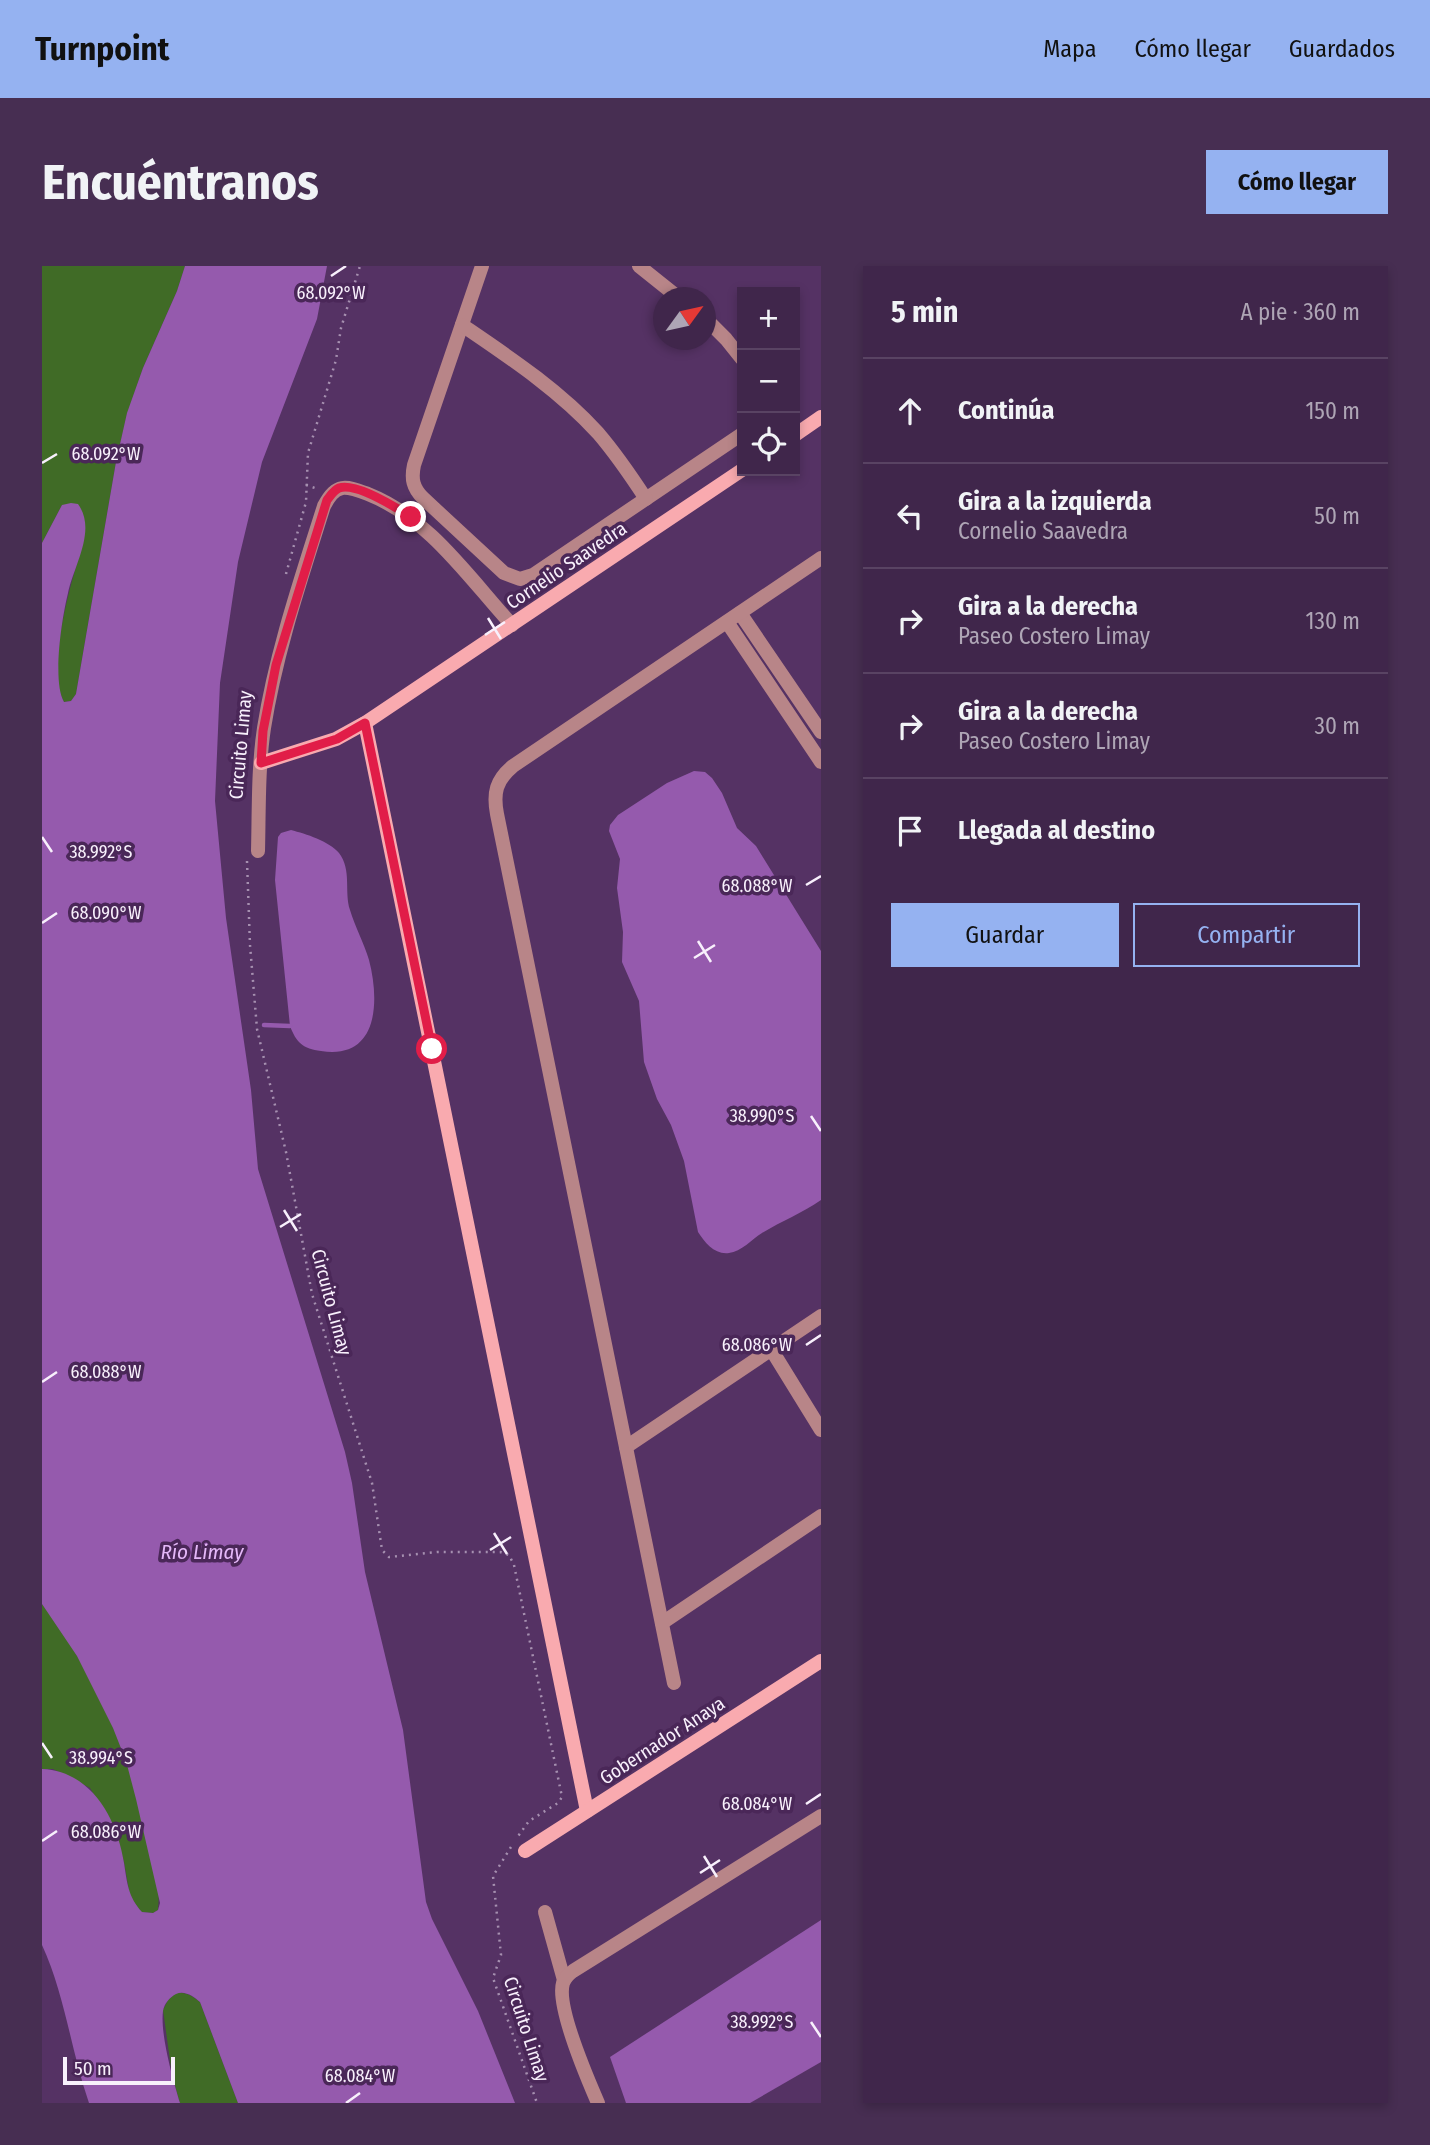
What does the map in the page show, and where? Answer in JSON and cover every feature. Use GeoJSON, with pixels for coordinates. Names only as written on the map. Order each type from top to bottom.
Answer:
{"type":"FeatureCollection","features":[{"type":"Feature","properties":{"kind":"street"},"geometry":{"type":"LineString","coordinates":[[482,266],[412,472],[414,486],[423,498],[504,573],[520,579],[533,575],[737,438]]}},
{"type":"Feature","properties":{"kind":"street"},"geometry":{"type":"LineString","coordinates":[[639,266],[665,287]]}},
{"type":"Feature","properties":{"kind":"street"},"geometry":{"type":"LineString","coordinates":[[462,324],[566,402],[597,432],[646,499]]}},
{"type":"Feature","properties":{"kind":"street"},"geometry":{"type":"LineString","coordinates":[[716,329],[737,353]]}},
{"type":"Feature","properties":{"kind":"street"},"geometry":{"type":"LineString","coordinates":[[800,432],[821,417]]}},
{"type":"Feature","properties":{"kind":"street","name":"Cornelio Saavedra"},"geometry":{"type":"LineString","coordinates":[[261,763],[337,739],[365,723],[737,473]]}},
{"type":"Feature","properties":{"kind":"street"},"geometry":{"type":"LineString","coordinates":[[253,853],[269,699],[285,631],[324,506],[336,490],[342,487],[352,488],[381,499],[411,517],[512,625]]}},
{"type":"Feature","properties":{"kind":"street"},"geometry":{"type":"LineString","coordinates":[[674,1683],[499,828],[495,795],[500,778],[513,766],[821,558]]}},
{"type":"Feature","properties":{"kind":"street"},"geometry":{"type":"LineString","coordinates":[[740,613],[821,732]]}},
{"type":"Feature","properties":{"kind":"street"},"geometry":{"type":"LineString","coordinates":[[727,622],[821,762]]}},
{"type":"Feature","properties":{"kind":"street"},"geometry":{"type":"LineString","coordinates":[[365,723],[587,1811]]}},
{"type":"Feature","properties":{"kind":"street"},"geometry":{"type":"LineString","coordinates":[[626,1447],[821,1316]]}},
{"type":"Feature","properties":{"kind":"street"},"geometry":{"type":"LineString","coordinates":[[771,1349],[821,1430]]}},
{"type":"Feature","properties":{"kind":"street"},"geometry":{"type":"LineString","coordinates":[[662,1623],[821,1516]]}},
{"type":"Feature","properties":{"kind":"street","name":"Gobernador Anaya"},"geometry":{"type":"LineString","coordinates":[[525,1851],[821,1661]]}},
{"type":"Feature","properties":{"kind":"street"},"geometry":{"type":"LineString","coordinates":[[564,1980],[573,1971],[821,1816]]}},
{"type":"Feature","properties":{"kind":"street"},"geometry":{"type":"LineString","coordinates":[[545,1912],[564,1980],[562,1992],[573,2039],[598,2103]]}},
{"type":"Feature","properties":{"kind":"path"},"geometry":{"type":"LineString","coordinates":[[283,586],[306,502],[308,453],[360,266]]}},
{"type":"Feature","properties":{"kind":"path","name":"Circuito Limay"},"geometry":{"type":"LineString","coordinates":[[253,853],[250,945],[257,1029],[286,1152],[312,1294],[372,1483],[383,1553],[389,1557],[437,1552],[500,1552],[509,1555],[514,1565],[562,1797],[558,1803],[526,1825],[495,1871],[493,1882],[501,1955],[492,1978],[537,2103]]}},
{"type":"Feature","properties":{"kind":"green space"},"geometry":{"type":"Polygon","coordinates":[[[42,266],[185,266],[127,414],[116,462],[76,694],[71,701],[64,702],[59,688],[59,649],[66,605],[81,551],[62,505],[42,543],[42,266]]]}},
{"type":"Feature","properties":{"kind":"green space"},"geometry":{"type":"Polygon","coordinates":[[[42,1604],[68,1640],[90,1679],[126,1761],[159,1892],[158,1910],[153,1913],[141,1912],[130,1896],[124,1862],[113,1826],[90,1788],[53,1769],[42,1769],[42,1604]]]}},
{"type":"Feature","properties":{"kind":"green space"},"geometry":{"type":"Polygon","coordinates":[[[176,1993],[189,1995],[200,2002],[238,2103],[180,2103],[172,2075],[163,2010],[168,2000],[176,1993]]]}},
{"type":"Feature","properties":{"kind":"water","name":"Río Limay"},"geometry":{"type":"Polygon","coordinates":[[[185,266],[327,266],[317,319],[262,462],[238,562],[220,683],[215,801],[226,918],[251,1090],[258,1169],[345,1452],[365,1572],[403,1730],[426,1902],[478,2011],[515,2103],[238,2103],[200,2002],[183,1993],[176,1994],[168,2001],[164,2008],[163,2021],[168,2057],[180,2103],[89,2103],[57,1983],[42,1945],[42,1769],[74,1778],[99,1800],[115,1830],[134,1901],[142,1912],[153,1913],[158,1910],[160,1903],[126,1761],[113,1728],[77,1656],[42,1604],[42,543],[62,505],[78,504],[83,514],[85,536],[66,604],[58,665],[60,692],[64,702],[71,701],[76,694],[127,413],[185,266]]]}},
{"type":"Feature","properties":{"kind":"water"},"geometry":{"type":"Polygon","coordinates":[[[694,771],[705,772],[712,778],[722,793],[737,828],[756,846],[821,951],[821,1200],[729,1253],[715,1250],[698,1232],[684,1161],[644,1062],[639,1001],[622,962],[623,932],[617,888],[620,859],[609,831],[618,815],[667,783],[694,771]]]}},
{"type":"Feature","properties":{"kind":"water"},"geometry":{"type":"Polygon","coordinates":[[[291,830],[329,845],[339,853],[347,873],[350,910],[369,960],[374,993],[374,1010],[370,1025],[364,1037],[354,1046],[340,1051],[321,1051],[305,1046],[290,1026],[275,880],[278,837],[291,830]]]}},
{"type":"Feature","properties":{"kind":"water"},"geometry":{"type":"Polygon","coordinates":[[[821,1920],[821,2062],[750,2103],[626,2103],[610,2057],[821,1920]]]}},
{"type":"Feature","properties":{"kind":"waterway"},"geometry":{"type":"LineString","coordinates":[[264,1025],[290,1026]]}},
{"type":"Feature","properties":{"kind":"route"},"geometry":{"type":"LineString","coordinates":[[411,517],[381,499],[352,488],[342,487],[327,500],[276,665],[263,731],[261,763],[319,746],[365,723],[432,1049]]}}]}
